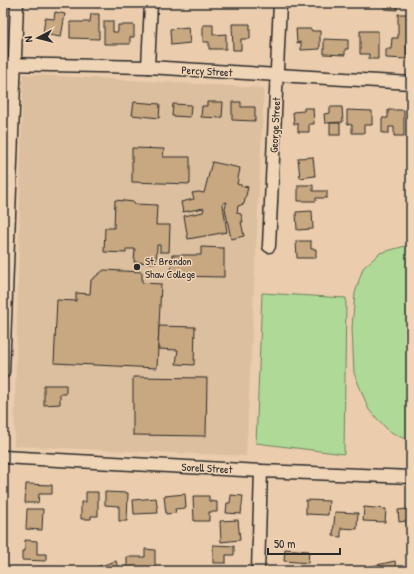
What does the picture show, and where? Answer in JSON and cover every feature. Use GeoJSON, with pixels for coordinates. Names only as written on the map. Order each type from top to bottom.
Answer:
{"type":"FeatureCollection","features":[{"type":"Feature","properties":{"kind":"street"},"geometry":{"type":"LineString","coordinates":[[3,372],[18,3]]}},
{"type":"Feature","properties":{"kind":"street"},"geometry":{"type":"LineString","coordinates":[[148,67],[151,3]]}},
{"type":"Feature","properties":{"kind":"street","name":"George Street"},"geometry":{"type":"LineString","coordinates":[[269,246],[280,3]]}},
{"type":"Feature","properties":{"kind":"street","name":"Percy Street"},"geometry":{"type":"LineString","coordinates":[[3,64],[148,67],[411,83]]}},
{"type":"Feature","properties":{"kind":"street","name":"Sorell Street"},"geometry":{"type":"LineString","coordinates":[[3,457],[261,471],[411,477]]}},
{"type":"Feature","properties":{"kind":"street"},"geometry":{"type":"LineString","coordinates":[[258,571],[261,471]]}},
{"type":"Feature","properties":{"kind":"shaded area","name":"St. Brendon Shaw College"},"geometry":{"type":"Polygon","coordinates":[[[23,74],[264,88],[246,456],[14,446],[23,74]]]}},
{"type":"Feature","properties":{"kind":"green space"},"geometry":{"type":"Polygon","coordinates":[[[405,246],[411,247],[411,440],[405,439],[389,431],[369,410],[354,373],[352,328],[355,293],[363,268],[380,253],[405,246]]]}},
{"type":"Feature","properties":{"kind":"green space"},"geometry":{"type":"Polygon","coordinates":[[[262,293],[346,298],[344,454],[256,443],[262,293]]]}},
{"type":"Feature","properties":{"kind":"building"},"geometry":{"type":"Polygon","coordinates":[[[385,3],[397,3],[397,10],[384,9],[385,3]]]}},
{"type":"Feature","properties":{"kind":"building"},"geometry":{"type":"Polygon","coordinates":[[[55,12],[65,14],[61,37],[43,34],[45,18],[54,19],[55,12]]]}},
{"type":"Feature","properties":{"kind":"building"},"geometry":{"type":"Polygon","coordinates":[[[91,14],[99,14],[99,39],[70,38],[70,22],[90,22],[91,14]]]}},
{"type":"Feature","properties":{"kind":"building"},"geometry":{"type":"Polygon","coordinates":[[[398,14],[407,14],[407,59],[386,58],[386,49],[391,49],[392,38],[398,38],[398,14]]]}},
{"type":"Feature","properties":{"kind":"building"},"geometry":{"type":"Polygon","coordinates":[[[104,21],[113,21],[113,32],[118,32],[118,25],[134,25],[134,37],[130,37],[130,44],[104,44],[104,21]]]}},
{"type":"Feature","properties":{"kind":"building"},"geometry":{"type":"Polygon","coordinates":[[[232,24],[250,24],[250,39],[241,39],[241,50],[233,50],[232,24]]]}},
{"type":"Feature","properties":{"kind":"building"},"geometry":{"type":"Polygon","coordinates":[[[203,25],[213,25],[213,35],[226,34],[226,49],[209,49],[209,42],[203,42],[203,25]]]}},
{"type":"Feature","properties":{"kind":"building"},"geometry":{"type":"Polygon","coordinates":[[[188,27],[190,43],[171,45],[170,29],[188,27]]]}},
{"type":"Feature","properties":{"kind":"building"},"geometry":{"type":"Polygon","coordinates":[[[296,29],[311,29],[312,31],[320,31],[320,49],[301,50],[301,42],[297,43],[296,29]]]}},
{"type":"Feature","properties":{"kind":"building"},"geometry":{"type":"Polygon","coordinates":[[[360,31],[378,31],[378,59],[369,59],[369,54],[360,54],[360,31]]]}},
{"type":"Feature","properties":{"kind":"building"},"geometry":{"type":"Polygon","coordinates":[[[324,39],[348,40],[348,49],[345,49],[345,55],[324,54],[324,39]]]}},
{"type":"Feature","properties":{"kind":"building"},"geometry":{"type":"Polygon","coordinates":[[[134,102],[160,104],[159,118],[132,115],[134,102]]]}},
{"type":"Feature","properties":{"kind":"building"},"geometry":{"type":"Polygon","coordinates":[[[207,102],[223,102],[222,118],[201,117],[202,106],[207,106],[207,102]]]}},
{"type":"Feature","properties":{"kind":"building"},"geometry":{"type":"Polygon","coordinates":[[[232,102],[241,102],[241,107],[255,107],[255,121],[232,120],[232,102]]]}},
{"type":"Feature","properties":{"kind":"building"},"geometry":{"type":"Polygon","coordinates":[[[173,104],[191,105],[190,117],[172,116],[173,104]]]}},
{"type":"Feature","properties":{"kind":"building"},"geometry":{"type":"Polygon","coordinates":[[[330,107],[342,107],[343,122],[325,123],[324,114],[330,113],[330,107]]]}},
{"type":"Feature","properties":{"kind":"building"},"geometry":{"type":"Polygon","coordinates":[[[304,108],[313,108],[314,124],[309,124],[309,132],[298,132],[298,124],[294,124],[293,112],[304,111],[304,108]]]}},
{"type":"Feature","properties":{"kind":"building"},"geometry":{"type":"Polygon","coordinates":[[[347,110],[372,111],[372,125],[364,125],[364,133],[352,133],[352,125],[347,124],[347,110]]]}},
{"type":"Feature","properties":{"kind":"building"},"geometry":{"type":"Polygon","coordinates":[[[388,110],[404,110],[404,136],[394,136],[394,127],[389,127],[389,133],[382,133],[382,118],[388,118],[388,110]]]}},
{"type":"Feature","properties":{"kind":"building"},"geometry":{"type":"Polygon","coordinates":[[[330,123],[340,123],[340,135],[330,135],[330,123]]]}},
{"type":"Feature","properties":{"kind":"building"},"geometry":{"type":"Polygon","coordinates":[[[132,148],[164,149],[163,157],[190,157],[190,184],[132,182],[132,148]]]}},
{"type":"Feature","properties":{"kind":"building"},"geometry":{"type":"Polygon","coordinates":[[[313,157],[315,176],[300,178],[298,158],[313,157]]]}},
{"type":"Feature","properties":{"kind":"building"},"geometry":{"type":"Polygon","coordinates":[[[212,162],[240,168],[237,184],[248,187],[244,204],[238,206],[237,213],[241,214],[244,236],[231,239],[225,208],[227,202],[223,203],[223,205],[227,232],[188,239],[184,216],[203,212],[204,208],[183,212],[181,202],[194,199],[192,193],[204,193],[212,162]]]}},
{"type":"Feature","properties":{"kind":"building"},"geometry":{"type":"Polygon","coordinates":[[[298,185],[313,185],[313,191],[327,191],[327,198],[316,198],[316,201],[298,201],[298,185]]]}},
{"type":"Feature","properties":{"kind":"building"},"geometry":{"type":"Polygon","coordinates":[[[115,200],[134,202],[134,204],[157,205],[156,225],[170,225],[169,252],[160,252],[160,245],[157,245],[156,263],[134,262],[135,249],[126,249],[126,253],[104,252],[105,228],[114,228],[115,200]]]}},
{"type":"Feature","properties":{"kind":"building"},"geometry":{"type":"Polygon","coordinates":[[[312,211],[313,229],[297,230],[296,212],[312,211]]]}},
{"type":"Feature","properties":{"kind":"building"},"geometry":{"type":"Polygon","coordinates":[[[296,241],[311,241],[311,249],[316,249],[316,258],[297,258],[296,241]]]}},
{"type":"Feature","properties":{"kind":"building"},"geometry":{"type":"Polygon","coordinates":[[[201,247],[224,248],[224,277],[171,276],[172,255],[201,255],[201,247]]]}},
{"type":"Feature","properties":{"kind":"building"},"geometry":{"type":"Polygon","coordinates":[[[104,270],[142,272],[142,283],[161,284],[157,368],[54,363],[57,300],[76,301],[76,293],[90,294],[91,280],[104,270]]]}},
{"type":"Feature","properties":{"kind":"building"},"geometry":{"type":"Polygon","coordinates":[[[159,326],[195,327],[194,365],[176,364],[178,350],[158,349],[159,326]]]}},
{"type":"Feature","properties":{"kind":"building"},"geometry":{"type":"Polygon","coordinates":[[[133,377],[207,378],[206,436],[133,435],[133,377]]]}},
{"type":"Feature","properties":{"kind":"building"},"geometry":{"type":"Polygon","coordinates":[[[44,385],[66,385],[66,394],[60,394],[60,404],[44,405],[44,385]]]}},
{"type":"Feature","properties":{"kind":"building"},"geometry":{"type":"Polygon","coordinates":[[[26,484],[52,485],[52,494],[39,494],[38,503],[25,503],[26,484]]]}},
{"type":"Feature","properties":{"kind":"building"},"geometry":{"type":"Polygon","coordinates":[[[86,492],[98,492],[98,516],[91,516],[91,519],[81,519],[81,502],[86,502],[86,492]]]}},
{"type":"Feature","properties":{"kind":"building"},"geometry":{"type":"Polygon","coordinates":[[[105,492],[128,493],[127,521],[119,521],[119,506],[105,505],[105,492]]]}},
{"type":"Feature","properties":{"kind":"building"},"geometry":{"type":"Polygon","coordinates":[[[185,494],[186,508],[175,509],[176,513],[166,514],[164,496],[185,494]]]}},
{"type":"Feature","properties":{"kind":"building"},"geometry":{"type":"Polygon","coordinates":[[[231,495],[243,496],[241,514],[226,513],[227,503],[230,503],[231,495]]]}},
{"type":"Feature","properties":{"kind":"building"},"geometry":{"type":"Polygon","coordinates":[[[193,496],[209,496],[209,501],[217,502],[217,512],[209,512],[209,521],[194,521],[193,496]]]}},
{"type":"Feature","properties":{"kind":"building"},"geometry":{"type":"Polygon","coordinates":[[[156,498],[158,513],[134,514],[133,500],[156,498]]]}},
{"type":"Feature","properties":{"kind":"building"},"geometry":{"type":"Polygon","coordinates":[[[306,500],[329,501],[328,515],[306,514],[306,500]]]}},
{"type":"Feature","properties":{"kind":"building"},"geometry":{"type":"Polygon","coordinates":[[[411,504],[411,526],[407,527],[406,521],[399,522],[398,510],[408,509],[408,505],[411,504]]]}},
{"type":"Feature","properties":{"kind":"building"},"geometry":{"type":"Polygon","coordinates":[[[364,507],[386,509],[385,522],[363,521],[364,507]]]}},
{"type":"Feature","properties":{"kind":"building"},"geometry":{"type":"Polygon","coordinates":[[[27,509],[43,509],[42,530],[26,529],[27,509]]]}},
{"type":"Feature","properties":{"kind":"building"},"geometry":{"type":"Polygon","coordinates":[[[335,512],[358,513],[357,529],[341,528],[341,537],[333,536],[335,512]]]}},
{"type":"Feature","properties":{"kind":"building"},"geometry":{"type":"Polygon","coordinates":[[[238,520],[240,540],[221,542],[220,521],[238,520]]]}},
{"type":"Feature","properties":{"kind":"building"},"geometry":{"type":"Polygon","coordinates":[[[25,540],[37,541],[37,554],[46,554],[46,561],[22,560],[22,551],[25,551],[25,540]]]}},
{"type":"Feature","properties":{"kind":"building"},"geometry":{"type":"Polygon","coordinates":[[[213,545],[234,546],[234,555],[226,555],[226,563],[213,563],[213,545]]]}},
{"type":"Feature","properties":{"kind":"building"},"geometry":{"type":"Polygon","coordinates":[[[145,549],[155,550],[155,571],[127,571],[127,557],[145,557],[145,549]]]}},
{"type":"Feature","properties":{"kind":"building"},"geometry":{"type":"Polygon","coordinates":[[[285,549],[309,551],[308,563],[284,561],[285,549]]]}},
{"type":"Feature","properties":{"kind":"building"},"geometry":{"type":"Polygon","coordinates":[[[116,561],[119,571],[95,571],[94,568],[116,561]]]}},
{"type":"Feature","properties":{"kind":"building"},"geometry":{"type":"Polygon","coordinates":[[[395,561],[396,570],[369,571],[368,567],[395,561]]]}},
{"type":"Feature","properties":{"kind":"building"},"geometry":{"type":"Polygon","coordinates":[[[35,567],[54,567],[54,571],[34,571],[35,567]]]}},
{"type":"Feature","properties":{"kind":"building"},"geometry":{"type":"Polygon","coordinates":[[[183,569],[183,571],[160,571],[183,569]]]}},
{"type":"Feature","properties":{"kind":"place","name":"St. Brendon Shaw College"},"geometry":{"type":"Point","coordinates":[137,267]}}]}
